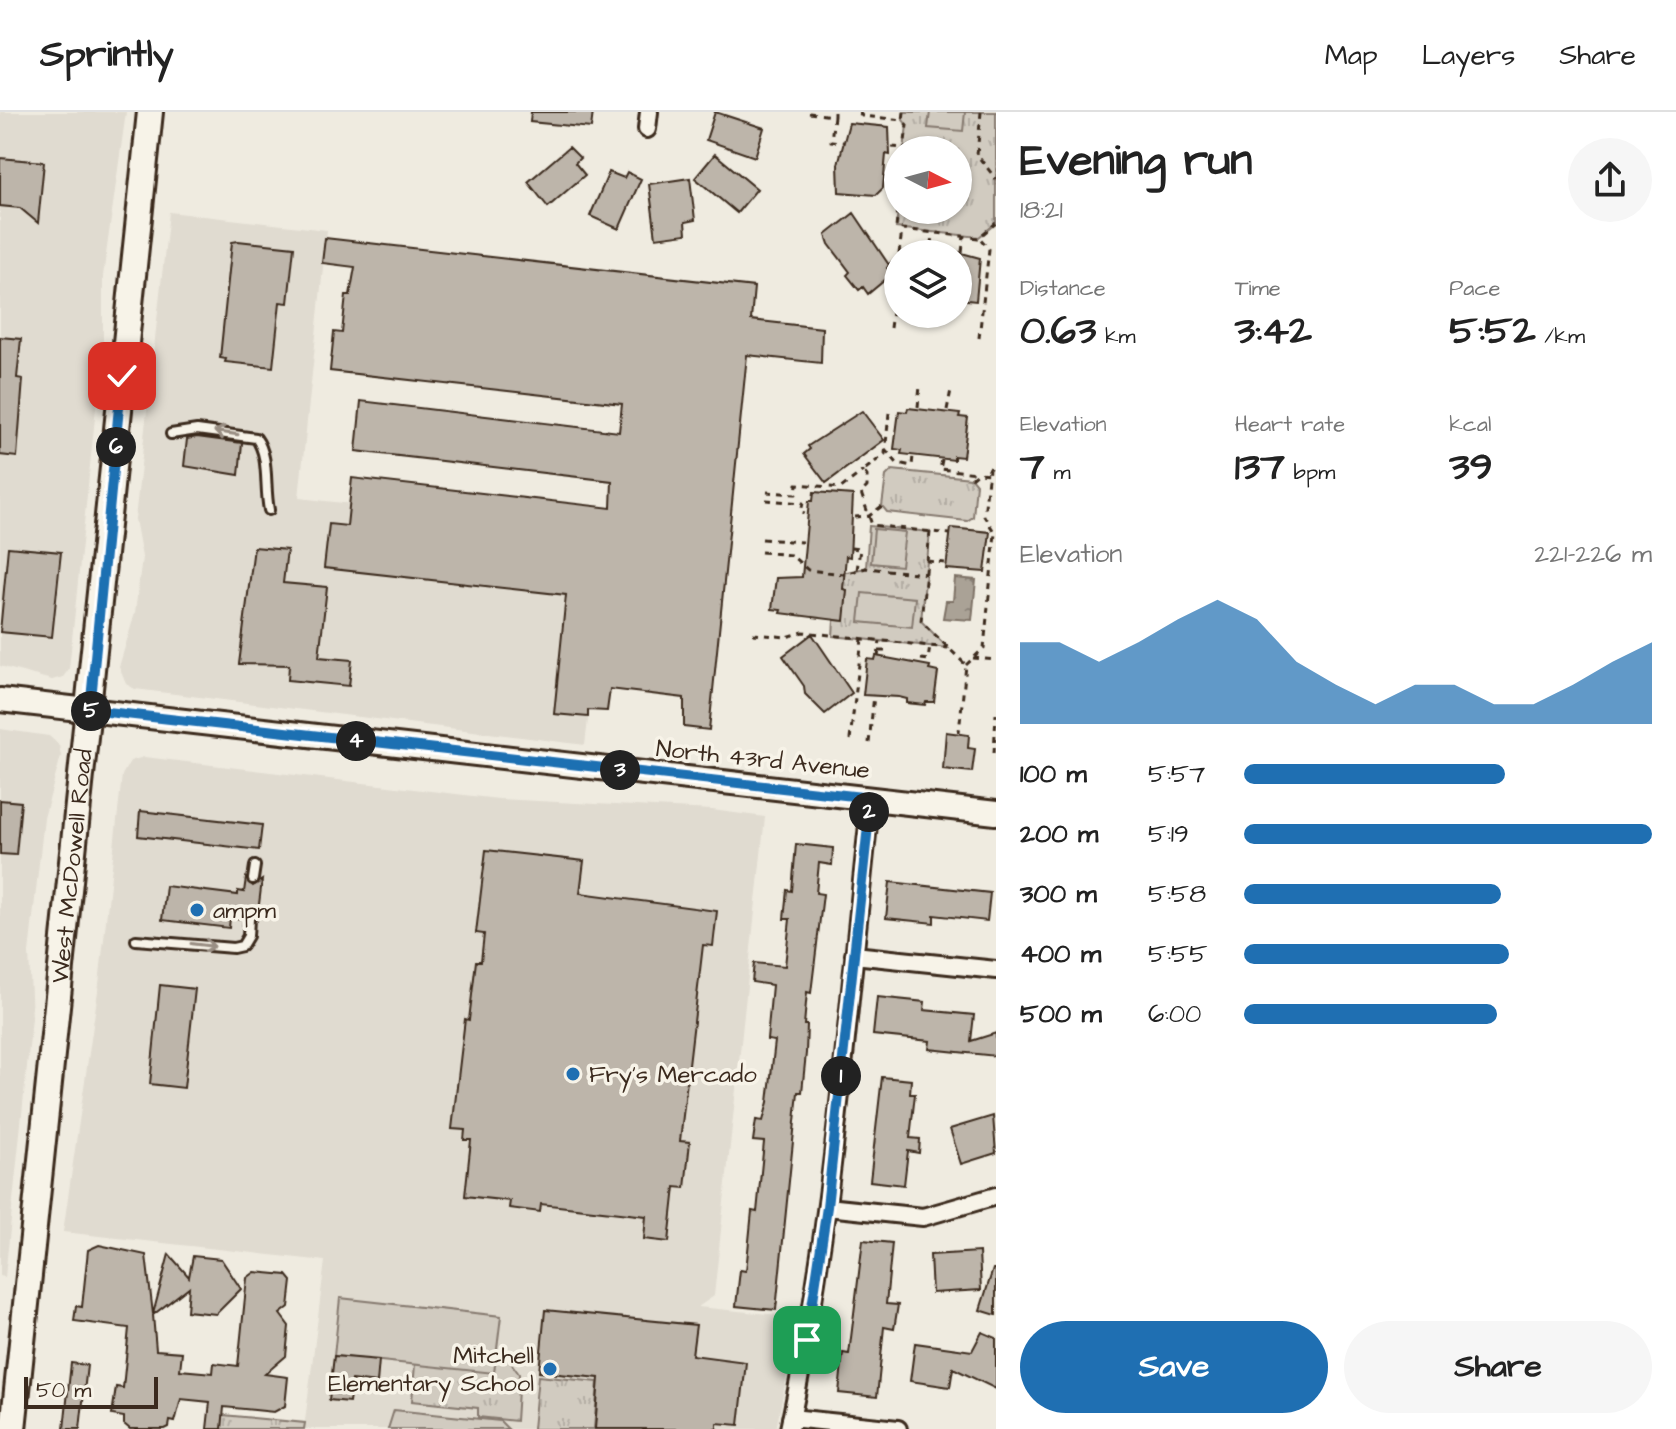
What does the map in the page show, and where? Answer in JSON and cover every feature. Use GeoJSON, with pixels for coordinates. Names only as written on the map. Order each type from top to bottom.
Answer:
{"type":"FeatureCollection","features":[{"type":"Feature","properties":{"kind":"main road","name":"West McDowell Road"},"geometry":{"type":"LineString","coordinates":[[13,1429],[150,112]]}},
{"type":"Feature","properties":{"kind":"main road","name":"North 43rd Avenue"},"geometry":{"type":"LineString","coordinates":[[0,700],[996,813]]}},
{"type":"Feature","properties":{"kind":"street"},"geometry":{"type":"LineString","coordinates":[[871,798],[827,1207],[811,1317],[790,1424],[898,1429]]}},
{"type":"Feature","properties":{"kind":"street"},"geometry":{"type":"LineString","coordinates":[[854,955],[996,970]]}},
{"type":"Feature","properties":{"kind":"street"},"geometry":{"type":"LineString","coordinates":[[827,1207],[923,1217],[996,1196]]}},
{"type":"Feature","properties":{"kind":"lane"},"geometry":{"type":"LineString","coordinates":[[171,434],[197,430],[256,438],[264,449],[264,481],[269,510]]}},
{"type":"Feature","properties":{"kind":"lane"},"geometry":{"type":"LineString","coordinates":[[253,879],[255,866]]}},
{"type":"Feature","properties":{"kind":"lane"},"geometry":{"type":"LineString","coordinates":[[136,940],[233,948],[242,946],[248,936],[249,919]]}},
{"type":"Feature","properties":{"kind":"path"},"geometry":{"type":"LineString","coordinates":[[859,112],[862,116],[903,120],[907,125],[906,136]]}},
{"type":"Feature","properties":{"kind":"path"},"geometry":{"type":"LineString","coordinates":[[903,120],[904,112]]}},
{"type":"Feature","properties":{"kind":"path"},"geometry":{"type":"LineString","coordinates":[[981,112],[977,155],[996,179]]}},
{"type":"Feature","properties":{"kind":"path"},"geometry":{"type":"LineString","coordinates":[[809,113],[834,114],[831,141],[843,142]]}},
{"type":"Feature","properties":{"kind":"path"},"geometry":{"type":"LineString","coordinates":[[896,224],[896,228],[902,229],[979,237],[996,223]]}},
{"type":"Feature","properties":{"kind":"path"},"geometry":{"type":"LineString","coordinates":[[901,240],[902,229]]}},
{"type":"Feature","properties":{"kind":"path"},"geometry":{"type":"LineString","coordinates":[[932,240],[933,233]]}},
{"type":"Feature","properties":{"kind":"path"},"geometry":{"type":"LineString","coordinates":[[964,236],[964,240]]}},
{"type":"Feature","properties":{"kind":"path"},"geometry":{"type":"LineString","coordinates":[[979,237],[989,249],[979,338]]}},
{"type":"Feature","properties":{"kind":"path"},"geometry":{"type":"LineString","coordinates":[[988,262],[996,262]]}},
{"type":"Feature","properties":{"kind":"path"},"geometry":{"type":"LineString","coordinates":[[982,311],[990,313]]}},
{"type":"Feature","properties":{"kind":"path"},"geometry":{"type":"LineString","coordinates":[[918,407],[920,386]]}},
{"type":"Feature","properties":{"kind":"path"},"geometry":{"type":"LineString","coordinates":[[947,410],[951,390]]}},
{"type":"Feature","properties":{"kind":"path"},"geometry":{"type":"LineString","coordinates":[[767,492],[796,494],[797,484],[841,488],[885,454],[889,413]]}},
{"type":"Feature","properties":{"kind":"path"},"geometry":{"type":"LineString","coordinates":[[885,449],[897,463],[912,466],[913,456]]}},
{"type":"Feature","properties":{"kind":"path"},"geometry":{"type":"LineString","coordinates":[[942,460],[940,469],[989,474]]}},
{"type":"Feature","properties":{"kind":"path"},"geometry":{"type":"LineString","coordinates":[[959,732],[966,665],[984,648],[996,532],[984,516],[989,474],[996,463]]}},
{"type":"Feature","properties":{"kind":"path"},"geometry":{"type":"LineString","coordinates":[[863,471],[867,476],[867,487],[861,493],[872,525],[950,534]]}},
{"type":"Feature","properties":{"kind":"path"},"geometry":{"type":"LineString","coordinates":[[971,478],[977,473]]}},
{"type":"Feature","properties":{"kind":"path"},"geometry":{"type":"LineString","coordinates":[[766,500],[803,503],[801,512],[805,513]]}},
{"type":"Feature","properties":{"kind":"path"},"geometry":{"type":"LineString","coordinates":[[855,517],[869,516],[882,506]]}},
{"type":"Feature","properties":{"kind":"path"},"geometry":{"type":"LineString","coordinates":[[930,532],[921,621],[966,665]]}},
{"type":"Feature","properties":{"kind":"path"},"geometry":{"type":"LineString","coordinates":[[762,539],[802,542]]}},
{"type":"Feature","properties":{"kind":"path"},"geometry":{"type":"LineString","coordinates":[[851,548],[860,549],[857,570]]}},
{"type":"Feature","properties":{"kind":"path"},"geometry":{"type":"LineString","coordinates":[[761,552],[791,555],[808,570],[844,574],[857,570],[926,574]]}},
{"type":"Feature","properties":{"kind":"path"},"geometry":{"type":"LineString","coordinates":[[927,561],[946,563]]}},
{"type":"Feature","properties":{"kind":"path"},"geometry":{"type":"LineString","coordinates":[[753,634],[787,637],[803,632],[948,648]]}},
{"type":"Feature","properties":{"kind":"path"},"geometry":{"type":"LineString","coordinates":[[850,740],[862,639]]}},
{"type":"Feature","properties":{"kind":"path"},"geometry":{"type":"LineString","coordinates":[[878,657],[880,641]]}},
{"type":"Feature","properties":{"kind":"path"},"geometry":{"type":"LineString","coordinates":[[921,659],[928,660],[930,646]]}},
{"type":"Feature","properties":{"kind":"path"},"geometry":{"type":"LineString","coordinates":[[879,651],[886,651],[886,656]]}},
{"type":"Feature","properties":{"kind":"path"},"geometry":{"type":"LineString","coordinates":[[973,658],[996,660]]}},
{"type":"Feature","properties":{"kind":"path"},"geometry":{"type":"LineString","coordinates":[[869,743],[874,695]]}},
{"type":"Feature","properties":{"kind":"path"},"geometry":{"type":"LineString","coordinates":[[994,753],[996,714]]}},
{"type":"Feature","properties":{"kind":"shaded area"},"geometry":{"type":"Polygon","coordinates":[[[0,112],[126,112],[103,276],[103,340],[69,669],[63,677],[52,680],[0,666],[0,112]]]}},
{"type":"Feature","properties":{"kind":"shaded area"},"geometry":{"type":"Polygon","coordinates":[[[169,212],[327,230],[299,498],[610,533],[585,745],[135,689],[126,684],[119,667],[135,613],[142,557],[135,519],[169,212]]]}},
{"type":"Feature","properties":{"kind":"shaded area"},"geometry":{"type":"Polygon","coordinates":[[[0,729],[49,736],[59,745],[61,756],[44,818],[29,953],[32,1018],[5,1277],[0,1276],[0,729]]]}},
{"type":"Feature","properties":{"kind":"shaded area"},"geometry":{"type":"Polygon","coordinates":[[[144,757],[498,799],[712,810],[765,817],[714,1296],[698,1307],[799,1317],[776,1429],[304,1429],[325,1261],[63,1232],[99,984],[122,775],[130,761],[144,757]]]}},
{"type":"Feature","properties":{"kind":"green space"},"geometry":{"type":"Polygon","coordinates":[[[904,112],[996,112],[996,223],[979,237],[896,228],[896,224],[972,224],[972,136],[906,136],[907,125],[903,120],[904,112]]]}},
{"type":"Feature","properties":{"kind":"green space"},"geometry":{"type":"Polygon","coordinates":[[[930,112],[965,112],[963,131],[928,128],[930,112]]]}},
{"type":"Feature","properties":{"kind":"green space"},"geometry":{"type":"Polygon","coordinates":[[[892,470],[971,478],[976,484],[973,517],[967,521],[887,512],[882,506],[886,476],[892,470]]]}},
{"type":"Feature","properties":{"kind":"green space"},"geometry":{"type":"Polygon","coordinates":[[[869,526],[930,532],[921,621],[948,648],[833,636],[834,620],[843,621],[847,590],[839,589],[841,573],[866,568],[869,526]]]}},
{"type":"Feature","properties":{"kind":"green space"},"geometry":{"type":"Polygon","coordinates":[[[874,529],[905,532],[901,566],[871,563],[874,529]]]}},
{"type":"Feature","properties":{"kind":"green space"},"geometry":{"type":"Polygon","coordinates":[[[862,593],[915,598],[912,627],[859,622],[862,593]]]}},
{"type":"Feature","properties":{"kind":"green space"},"geometry":{"type":"Polygon","coordinates":[[[340,1298],[501,1316],[494,1373],[334,1356],[340,1298]]]}},
{"type":"Feature","properties":{"kind":"green space"},"geometry":{"type":"Polygon","coordinates":[[[496,1354],[506,1356],[519,1374],[516,1421],[478,1417],[478,1408],[412,1401],[415,1364],[496,1354]]]}},
{"type":"Feature","properties":{"kind":"green space"},"geometry":{"type":"Polygon","coordinates":[[[538,1376],[598,1382],[594,1429],[533,1429],[538,1376]]]}},
{"type":"Feature","properties":{"kind":"green space"},"geometry":{"type":"Polygon","coordinates":[[[394,1410],[500,1421],[508,1429],[388,1429],[394,1410]]]}},
{"type":"Feature","properties":{"kind":"green space"},"geometry":{"type":"Polygon","coordinates":[[[223,1415],[305,1423],[304,1429],[222,1429],[223,1415]]]}},
{"type":"Feature","properties":{"kind":"water"},"geometry":{"type":"Polygon","coordinates":[[[955,578],[976,580],[972,620],[943,618],[946,601],[953,601],[955,578]]]}},
{"type":"Feature","properties":{"kind":"building"},"geometry":{"type":"Polygon","coordinates":[[[531,112],[593,112],[591,128],[530,122],[531,112]]]}},
{"type":"Feature","properties":{"kind":"building"},"geometry":{"type":"Polygon","coordinates":[[[715,112],[764,128],[755,157],[706,140],[715,112]]]}},
{"type":"Feature","properties":{"kind":"building"},"geometry":{"type":"Polygon","coordinates":[[[849,123],[889,127],[889,136],[884,136],[883,188],[876,195],[839,192],[838,164],[849,123]]]}},
{"type":"Feature","properties":{"kind":"building"},"geometry":{"type":"Polygon","coordinates":[[[569,147],[580,158],[575,163],[585,175],[548,207],[528,182],[569,147]]]}},
{"type":"Feature","properties":{"kind":"building"},"geometry":{"type":"Polygon","coordinates":[[[715,154],[757,189],[737,213],[695,178],[715,154]]]}},
{"type":"Feature","properties":{"kind":"building"},"geometry":{"type":"Polygon","coordinates":[[[0,158],[44,162],[38,223],[20,208],[0,206],[0,158]]]}},
{"type":"Feature","properties":{"kind":"building"},"geometry":{"type":"Polygon","coordinates":[[[609,172],[624,178],[627,172],[641,179],[619,229],[590,216],[609,172]]]}},
{"type":"Feature","properties":{"kind":"building"},"geometry":{"type":"Polygon","coordinates":[[[690,178],[695,220],[685,222],[686,234],[656,238],[649,184],[690,178]]]}},
{"type":"Feature","properties":{"kind":"building"},"geometry":{"type":"Polygon","coordinates":[[[854,213],[884,258],[884,281],[868,294],[863,287],[859,290],[847,275],[850,272],[826,235],[854,213]]]}},
{"type":"Feature","properties":{"kind":"building"},"geometry":{"type":"Polygon","coordinates":[[[325,238],[754,287],[751,320],[822,328],[821,363],[747,355],[709,730],[684,727],[684,698],[610,689],[607,711],[588,710],[588,717],[554,714],[566,595],[324,568],[329,524],[347,526],[352,478],[611,508],[612,481],[356,451],[361,401],[619,432],[622,404],[330,371],[334,332],[342,333],[346,295],[350,295],[355,267],[322,263],[325,238]]]}},
{"type":"Feature","properties":{"kind":"building"},"geometry":{"type":"Polygon","coordinates":[[[232,242],[294,247],[288,303],[280,302],[273,367],[225,362],[226,359],[220,358],[232,242]]]}},
{"type":"Feature","properties":{"kind":"building"},"geometry":{"type":"Polygon","coordinates":[[[972,256],[980,258],[976,301],[972,301],[972,256]]]}},
{"type":"Feature","properties":{"kind":"building"},"geometry":{"type":"Polygon","coordinates":[[[0,337],[21,339],[17,378],[23,379],[17,457],[0,455],[0,337]]]}},
{"type":"Feature","properties":{"kind":"building"},"geometry":{"type":"Polygon","coordinates":[[[908,408],[960,414],[959,417],[968,418],[963,457],[954,456],[954,460],[901,454],[902,450],[894,449],[899,411],[907,412],[908,408]]]}},
{"type":"Feature","properties":{"kind":"building"},"geometry":{"type":"Polygon","coordinates":[[[862,411],[884,440],[826,483],[804,454],[810,449],[808,446],[862,411]]]}},
{"type":"Feature","properties":{"kind":"building"},"geometry":{"type":"Polygon","coordinates":[[[197,437],[242,443],[239,475],[184,466],[187,439],[197,437]]]}},
{"type":"Feature","properties":{"kind":"building"},"geometry":{"type":"Polygon","coordinates":[[[814,492],[853,495],[850,557],[846,556],[843,589],[847,590],[844,621],[780,613],[781,610],[772,609],[776,578],[802,577],[809,501],[813,501],[814,492]]]}},
{"type":"Feature","properties":{"kind":"building"},"geometry":{"type":"Polygon","coordinates":[[[951,528],[990,532],[985,572],[946,569],[951,528]]]}},
{"type":"Feature","properties":{"kind":"building"},"geometry":{"type":"Polygon","coordinates":[[[8,547],[61,552],[52,637],[0,632],[8,547]]]}},
{"type":"Feature","properties":{"kind":"building"},"geometry":{"type":"Polygon","coordinates":[[[254,547],[287,550],[283,583],[327,587],[319,657],[352,660],[349,686],[288,680],[289,665],[239,664],[254,547]]]}},
{"type":"Feature","properties":{"kind":"building"},"geometry":{"type":"Polygon","coordinates":[[[812,634],[852,693],[825,714],[805,694],[804,686],[783,656],[812,634]]]}},
{"type":"Feature","properties":{"kind":"building"},"geometry":{"type":"Polygon","coordinates":[[[876,656],[930,666],[929,670],[938,672],[934,702],[926,702],[925,705],[907,703],[907,699],[899,697],[863,695],[867,659],[875,660],[876,656]]]}},
{"type":"Feature","properties":{"kind":"building"},"geometry":{"type":"Polygon","coordinates":[[[946,732],[969,735],[968,748],[975,749],[972,772],[943,769],[946,732]]]}},
{"type":"Feature","properties":{"kind":"building"},"geometry":{"type":"Polygon","coordinates":[[[0,800],[21,802],[16,855],[0,854],[0,800]]]}},
{"type":"Feature","properties":{"kind":"building"},"geometry":{"type":"Polygon","coordinates":[[[140,811],[262,825],[259,850],[138,836],[140,811]]]}},
{"type":"Feature","properties":{"kind":"building"},"geometry":{"type":"Polygon","coordinates":[[[796,844],[833,848],[832,865],[819,863],[816,893],[823,894],[811,993],[807,992],[804,1025],[807,1025],[806,1053],[802,1092],[798,1092],[776,1310],[736,1306],[740,1270],[746,1271],[752,1211],[757,1212],[764,1142],[753,1141],[756,1120],[763,1121],[768,1102],[775,1041],[767,1040],[772,985],[752,982],[754,963],[785,966],[790,919],[784,919],[787,890],[792,891],[796,844]]]}},
{"type":"Feature","properties":{"kind":"building","name":"Fry's Mercado"},"geometry":{"type":"Polygon","coordinates":[[[486,850],[584,861],[580,893],[717,911],[713,946],[703,945],[680,1141],[690,1142],[685,1188],[675,1187],[669,1242],[644,1239],[646,1216],[541,1204],[540,1212],[509,1208],[510,1201],[465,1196],[471,1140],[464,1140],[465,1130],[452,1129],[465,1019],[469,1020],[476,961],[481,961],[484,934],[476,933],[486,850]]]}},
{"type":"Feature","properties":{"kind":"building","name":"ampm"},"geometry":{"type":"Polygon","coordinates":[[[246,878],[253,886],[262,880],[257,920],[249,912],[242,919],[230,917],[229,928],[162,920],[166,886],[238,895],[238,891],[244,892],[246,878]]]}},
{"type":"Feature","properties":{"kind":"building"},"geometry":{"type":"Polygon","coordinates":[[[890,882],[990,893],[987,921],[934,915],[934,923],[886,918],[890,882]]]}},
{"type":"Feature","properties":{"kind":"building"},"geometry":{"type":"Polygon","coordinates":[[[160,985],[195,989],[184,1088],[150,1084],[160,985]]]}},
{"type":"Feature","properties":{"kind":"building"},"geometry":{"type":"Polygon","coordinates":[[[877,997],[925,1002],[924,1010],[974,1015],[971,1041],[996,1033],[996,1056],[929,1049],[930,1041],[873,1035],[877,997]]]}},
{"type":"Feature","properties":{"kind":"building"},"geometry":{"type":"Polygon","coordinates":[[[882,1077],[911,1080],[910,1094],[915,1094],[910,1138],[920,1139],[919,1153],[908,1151],[904,1185],[870,1181],[882,1077]]]}},
{"type":"Feature","properties":{"kind":"building"},"geometry":{"type":"Polygon","coordinates":[[[993,1116],[996,1153],[961,1164],[950,1129],[993,1116]]]}},
{"type":"Feature","properties":{"kind":"building"},"geometry":{"type":"Polygon","coordinates":[[[863,1240],[892,1243],[886,1304],[898,1305],[894,1329],[884,1327],[877,1397],[839,1393],[843,1353],[849,1354],[863,1240]]]}},
{"type":"Feature","properties":{"kind":"building"},"geometry":{"type":"Polygon","coordinates":[[[99,1245],[146,1255],[153,1314],[169,1254],[189,1277],[193,1256],[221,1259],[241,1289],[216,1314],[187,1311],[189,1287],[153,1315],[156,1350],[182,1352],[180,1370],[213,1373],[214,1363],[238,1366],[247,1278],[255,1272],[287,1275],[292,1281],[289,1307],[280,1314],[289,1326],[286,1356],[265,1374],[288,1377],[285,1406],[274,1412],[224,1407],[222,1429],[207,1429],[210,1402],[181,1399],[175,1422],[170,1421],[165,1429],[130,1429],[124,1424],[124,1417],[112,1415],[116,1387],[123,1388],[129,1328],[74,1321],[76,1306],[82,1307],[88,1250],[99,1245]]]}},
{"type":"Feature","properties":{"kind":"building"},"geometry":{"type":"Polygon","coordinates":[[[979,1252],[981,1290],[932,1293],[930,1255],[979,1252]]]}},
{"type":"Feature","properties":{"kind":"building"},"geometry":{"type":"Polygon","coordinates":[[[993,1269],[996,1269],[996,1315],[980,1310],[993,1269]]]}},
{"type":"Feature","properties":{"kind":"building"},"geometry":{"type":"Polygon","coordinates":[[[545,1310],[696,1325],[692,1355],[746,1362],[739,1425],[717,1423],[717,1429],[595,1429],[599,1378],[539,1372],[545,1310]]]}},
{"type":"Feature","properties":{"kind":"building"},"geometry":{"type":"Polygon","coordinates":[[[982,1332],[996,1338],[996,1389],[953,1368],[950,1387],[910,1381],[915,1343],[972,1351],[982,1332]]]}},
{"type":"Feature","properties":{"kind":"building"},"geometry":{"type":"Polygon","coordinates":[[[334,1356],[379,1360],[377,1383],[352,1380],[349,1402],[329,1400],[334,1356]]]}},
{"type":"Feature","properties":{"kind":"building"},"geometry":{"type":"Polygon","coordinates":[[[71,1363],[87,1365],[80,1429],[64,1429],[71,1363]]]}},
{"type":"Feature","properties":{"kind":"place","name":"ampm"},"geometry":{"type":"Point","coordinates":[197,910]}},
{"type":"Feature","properties":{"kind":"place","name":"Fry's Mercado"},"geometry":{"type":"Point","coordinates":[573,1074]}},
{"type":"Feature","properties":{"kind":"place","name":"Mitchell Elementary School"},"geometry":{"type":"Point","coordinates":[550,1369]}},
{"type":"Feature","properties":{"kind":"route"},"geometry":{"type":"LineString","coordinates":[[122,376],[90,710],[871,798],[827,1207],[807,1340]]}}]}
